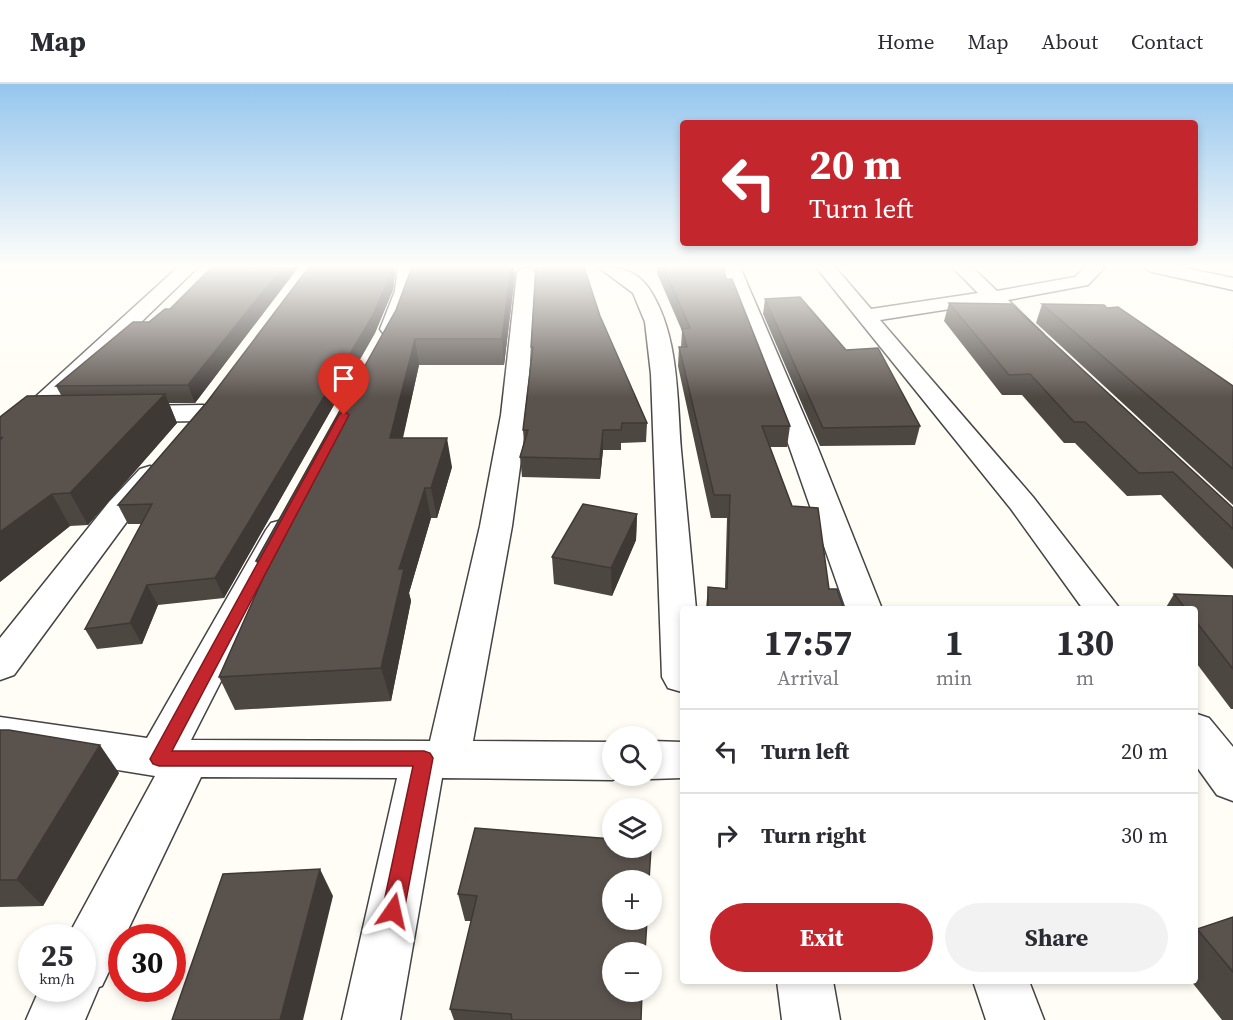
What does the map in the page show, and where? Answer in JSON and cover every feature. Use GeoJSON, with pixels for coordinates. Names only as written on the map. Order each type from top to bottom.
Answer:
{"type":"FeatureCollection","features":[{"type":"Feature","properties":{"kind":"street"},"geometry":{"type":"LineString","coordinates":[[0,443],[142,311]]}},
{"type":"Feature","properties":{"kind":"street"},"geometry":{"type":"LineString","coordinates":[[376,354],[395,311]]}},
{"type":"Feature","properties":{"kind":"street"},"geometry":{"type":"LineString","coordinates":[[371,1020],[496,526],[514,415],[523,311]]}},
{"type":"Feature","properties":{"kind":"street"},"geometry":{"type":"LineString","coordinates":[[650,311],[655,322],[663,374],[680,645]]}},
{"type":"Feature","properties":{"kind":"street"},"geometry":{"type":"LineString","coordinates":[[749,311],[803,446],[863,606]]}},
{"type":"Feature","properties":{"kind":"street"},"geometry":{"type":"LineString","coordinates":[[862,311],[1022,503],[1100,606]]}},
{"type":"Feature","properties":{"kind":"street"},"geometry":{"type":"LineString","coordinates":[[867,316],[900,311]]}},
{"type":"Feature","properties":{"kind":"street"},"geometry":{"type":"LineString","coordinates":[[1008,311],[1053,353]]}},
{"type":"Feature","properties":{"kind":"street"},"geometry":{"type":"LineString","coordinates":[[0,665],[120,509],[209,404],[100,414]]}},
{"type":"Feature","properties":{"kind":"street"},"geometry":{"type":"LineString","coordinates":[[31,415],[65,415]]}},
{"type":"Feature","properties":{"kind":"street"},"geometry":{"type":"LineString","coordinates":[[96,934],[173,759],[293,510]]}},
{"type":"Feature","properties":{"kind":"street"},"geometry":{"type":"LineString","coordinates":[[0,734],[173,759],[436,758],[523,762],[602,761]]}},
{"type":"Feature","properties":{"kind":"street"},"geometry":{"type":"LineString","coordinates":[[662,760],[680,760]]}},
{"type":"Feature","properties":{"kind":"street"},"geometry":{"type":"LineString","coordinates":[[805,984],[811,1020]]}},
{"type":"Feature","properties":{"kind":"street"},"geometry":{"type":"LineString","coordinates":[[1001,984],[1015,1020]]}},
{"type":"Feature","properties":{"kind":"street"},"geometry":{"type":"LineString","coordinates":[[56,1020],[64,1002]]}},
{"type":"Feature","properties":{"kind":"building"},"geometry":{"type":"Polygon","coordinates":[[[163,311],[248,311],[188,385],[56,386],[133,322],[149,322],[163,311]]]}},
{"type":"Feature","properties":{"kind":"building"},"geometry":{"type":"Polygon","coordinates":[[[276,311],[375,311],[215,578],[147,585],[130,623],[85,629],[152,504],[118,505],[207,402],[276,311]]]}},
{"type":"Feature","properties":{"kind":"building"},"geometry":{"type":"Polygon","coordinates":[[[396,311],[506,311],[502,339],[415,339],[390,438],[447,438],[431,488],[425,488],[399,569],[404,569],[381,668],[219,677],[271,560],[256,561],[396,311]]]}},
{"type":"Feature","properties":{"kind":"building"},"geometry":{"type":"Polygon","coordinates":[[[533,311],[598,311],[647,423],[622,423],[621,430],[603,430],[600,459],[520,457],[528,430],[523,430],[533,347],[531,347],[533,311]]]}},
{"type":"Feature","properties":{"kind":"building"},"geometry":{"type":"Polygon","coordinates":[[[682,311],[744,311],[790,426],[762,426],[792,506],[818,508],[829,589],[837,589],[843,606],[708,606],[708,587],[727,589],[730,495],[714,495],[679,347],[687,347],[682,329],[690,328],[682,311]]]}},
{"type":"Feature","properties":{"kind":"building"},"geometry":{"type":"Polygon","coordinates":[[[770,311],[812,311],[846,350],[878,348],[920,426],[823,428],[770,311]]]}},
{"type":"Feature","properties":{"kind":"building"},"geometry":{"type":"Polygon","coordinates":[[[955,311],[1018,311],[1233,508],[1233,529],[1173,472],[1139,473],[1085,422],[1074,422],[1030,374],[1009,375],[955,311]]]}},
{"type":"Feature","properties":{"kind":"building"},"geometry":{"type":"Polygon","coordinates":[[[1050,311],[1123,311],[1233,386],[1233,469],[1050,311]]]}},
{"type":"Feature","properties":{"kind":"building"},"geometry":{"type":"Polygon","coordinates":[[[165,394],[70,493],[52,494],[0,532],[0,440],[3,437],[0,438],[0,417],[27,396],[165,394]]]}},
{"type":"Feature","properties":{"kind":"building"},"geometry":{"type":"Polygon","coordinates":[[[583,504],[637,514],[611,568],[552,557],[583,504]]]}},
{"type":"Feature","properties":{"kind":"building"},"geometry":{"type":"Polygon","coordinates":[[[1174,594],[1233,596],[1233,669],[1198,624],[1198,606],[1184,606],[1174,594]]]}},
{"type":"Feature","properties":{"kind":"building"},"geometry":{"type":"Polygon","coordinates":[[[0,730],[100,745],[17,880],[0,880],[0,730]]]}},
{"type":"Feature","properties":{"kind":"building"},"geometry":{"type":"Polygon","coordinates":[[[475,828],[602,838],[602,858],[650,858],[650,870],[602,870],[602,930],[646,930],[646,942],[602,942],[602,1002],[642,1002],[641,1020],[512,1020],[511,1014],[450,1009],[477,896],[458,894],[475,828]]]}},
{"type":"Feature","properties":{"kind":"building"},"geometry":{"type":"Polygon","coordinates":[[[320,869],[280,1020],[172,1020],[178,1002],[186,1002],[186,980],[223,874],[320,869]]]}},
{"type":"Feature","properties":{"kind":"building"},"geometry":{"type":"Polygon","coordinates":[[[1233,917],[1233,972],[1198,930],[1233,917]]]}},
{"type":"Feature","properties":{"kind":"route"},"geometry":{"type":"LineString","coordinates":[[344,415],[159,759],[424,758],[393,911]]}}]}
